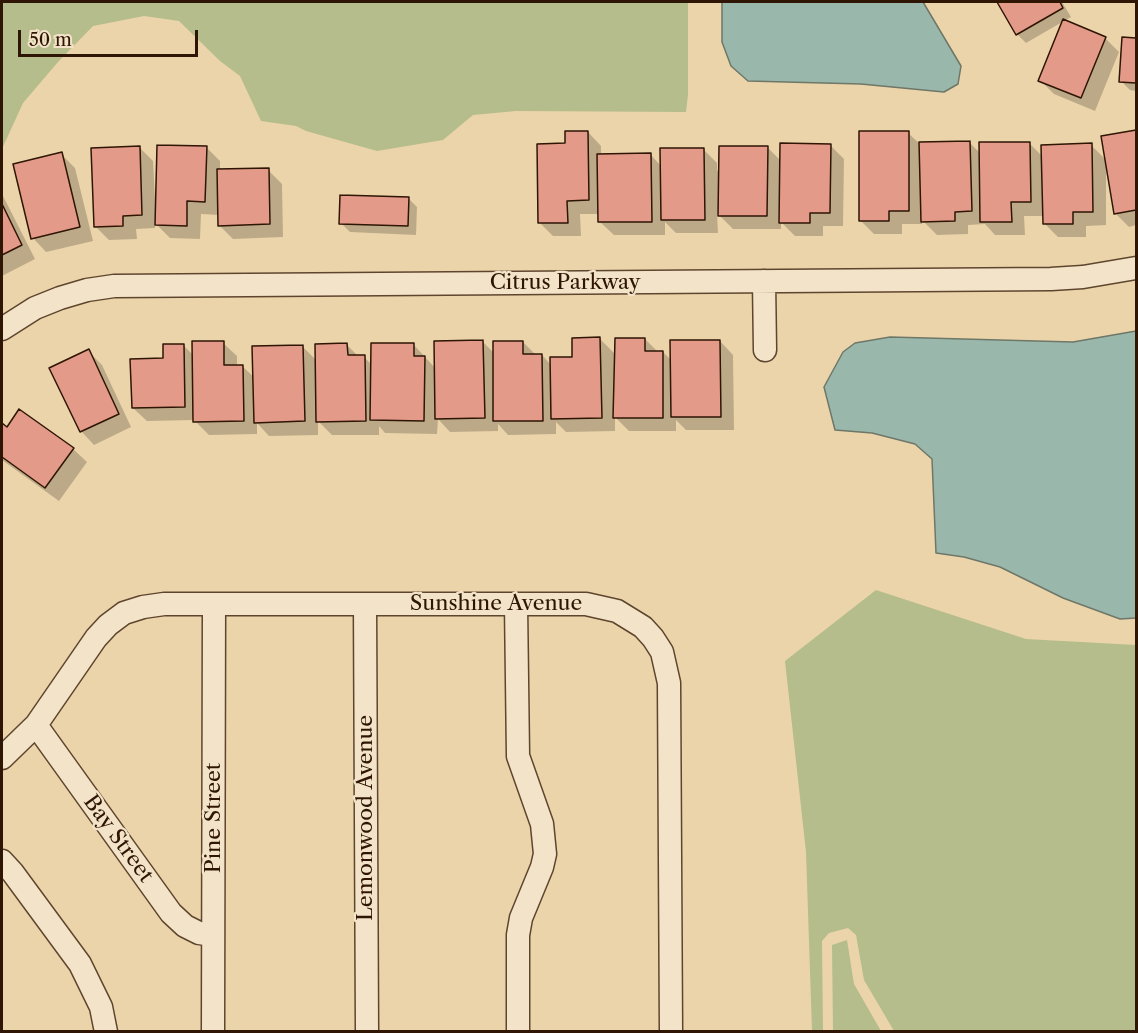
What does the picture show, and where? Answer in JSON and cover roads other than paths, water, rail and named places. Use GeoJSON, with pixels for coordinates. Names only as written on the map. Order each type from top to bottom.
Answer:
{"type":"FeatureCollection","features":[{"type":"Feature","properties":{"kind":"street","name":"Citrus Parkway"},"geometry":{"type":"LineString","coordinates":[[2,329],[34,308],[60,298],[87,290],[114,286],[1052,279],[1083,277],[1137,268]]}},
{"type":"Feature","properties":{"kind":"street"},"geometry":{"type":"LineString","coordinates":[[764,281],[765,350]]}},
{"type":"Feature","properties":{"kind":"street","name":"Lemonwood Avenue"},"geometry":{"type":"LineString","coordinates":[[365,603],[367,1032]]}},
{"type":"Feature","properties":{"kind":"street"},"geometry":{"type":"LineString","coordinates":[[516,603],[518,756],[542,824],[545,854],[543,867],[521,918],[518,935],[518,1032]]}},
{"type":"Feature","properties":{"kind":"street","name":"Sunshine Avenue"},"geometry":{"type":"LineString","coordinates":[[2,758],[36,725],[96,638],[108,625],[124,614],[143,607],[164,604],[586,603],[617,611],[643,627],[653,638],[662,652],[669,683],[671,1032]]}},
{"type":"Feature","properties":{"kind":"street","name":"Pine Street"},"geometry":{"type":"LineString","coordinates":[[213,1032],[214,604]]}},
{"type":"Feature","properties":{"kind":"street","name":"Bay Street"},"geometry":{"type":"LineString","coordinates":[[36,725],[171,913],[185,926],[199,933],[213,935]]}},
{"type":"Feature","properties":{"kind":"street"},"geometry":{"type":"LineString","coordinates":[[2,861],[80,964],[101,1007],[106,1032]]}}]}
